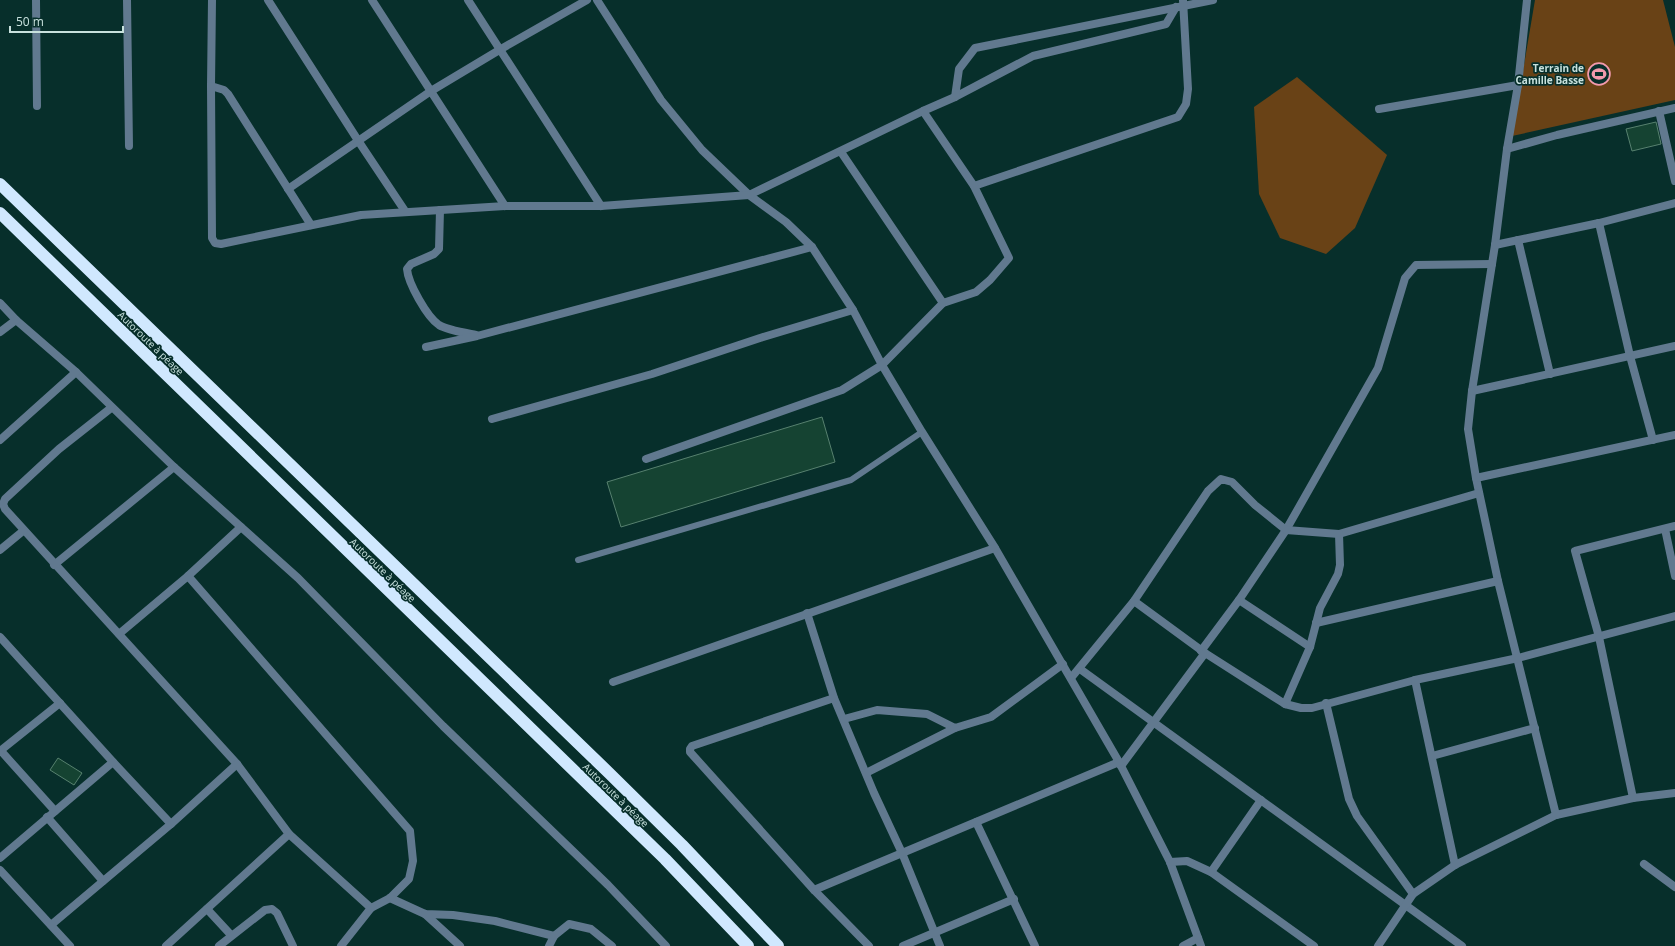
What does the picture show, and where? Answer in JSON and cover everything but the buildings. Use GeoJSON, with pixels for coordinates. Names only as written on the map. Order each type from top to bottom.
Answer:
{"type":"FeatureCollection","features":[{"type":"Feature","properties":{"kind":"highway"},"geometry":{"type":"LineString","coordinates":[[0,184],[609,773],[682,845],[778,946]]}},
{"type":"Feature","properties":{"kind":"highway","name":"Autoroute à péage"},"geometry":{"type":"LineString","coordinates":[[0,213],[665,859],[748,946]]}},
{"type":"Feature","properties":{"kind":"street"},"geometry":{"type":"LineString","coordinates":[[36,0],[37,106]]}},
{"type":"Feature","properties":{"kind":"street"},"geometry":{"type":"LineString","coordinates":[[127,0],[129,146]]}},
{"type":"Feature","properties":{"kind":"street"},"geometry":{"type":"LineString","coordinates":[[212,0],[212,238],[215,242],[221,244],[311,224],[361,215],[405,211],[505,206],[601,206],[749,195],[841,152],[1033,56],[1166,24],[1180,4]]}},
{"type":"Feature","properties":{"kind":"street"},"geometry":{"type":"LineString","coordinates":[[268,0],[358,142],[405,211]]}},
{"type":"Feature","properties":{"kind":"street"},"geometry":{"type":"LineString","coordinates":[[372,0],[505,206]]}},
{"type":"Feature","properties":{"kind":"street"},"geometry":{"type":"LineString","coordinates":[[468,0],[601,206]]}},
{"type":"Feature","properties":{"kind":"street"},"geometry":{"type":"LineString","coordinates":[[288,189],[431,91],[586,0]]}},
{"type":"Feature","properties":{"kind":"street"},"geometry":{"type":"LineString","coordinates":[[597,0],[661,100],[702,150],[749,195],[786,222],[812,247],[853,310],[882,365],[995,548],[1120,764],[1170,862],[1199,942],[1183,946]]}},
{"type":"Feature","properties":{"kind":"street"},"geometry":{"type":"LineString","coordinates":[[955,96],[959,69],[975,48],[1180,4],[1212,0]]}},
{"type":"Feature","properties":{"kind":"street"},"geometry":{"type":"LineString","coordinates":[[1527,0],[1518,85],[1507,149],[1495,245],[1472,391],[1468,429],[1476,478],[1498,581],[1556,815]]}},
{"type":"Feature","properties":{"kind":"street"},"geometry":{"type":"LineString","coordinates":[[974,186],[1178,117],[1186,104],[1188,89],[1180,4]]}},
{"type":"Feature","properties":{"kind":"street"},"geometry":{"type":"LineString","coordinates":[[1379,109],[1518,85]]}},
{"type":"Feature","properties":{"kind":"street"},"geometry":{"type":"LineString","coordinates":[[211,86],[224,90],[228,94],[311,224]]}},
{"type":"Feature","properties":{"kind":"street"},"geometry":{"type":"LineString","coordinates":[[1507,149],[1557,135],[1675,108]]}},
{"type":"Feature","properties":{"kind":"street"},"geometry":{"type":"LineString","coordinates":[[646,459],[842,390],[882,365],[943,303],[976,292],[990,280],[1009,258],[974,186],[923,111]]}},
{"type":"Feature","properties":{"kind":"street"},"geometry":{"type":"LineString","coordinates":[[1659,111],[1675,181]]}},
{"type":"Feature","properties":{"kind":"street"},"geometry":{"type":"LineString","coordinates":[[841,152],[943,303]]}},
{"type":"Feature","properties":{"kind":"street"},"geometry":{"type":"LineString","coordinates":[[1495,245],[1599,223],[1675,203]]}},
{"type":"Feature","properties":{"kind":"street"},"geometry":{"type":"LineString","coordinates":[[440,210],[439,249],[434,254],[411,264],[407,269],[407,274],[419,301],[439,325],[477,336]]}},
{"type":"Feature","properties":{"kind":"street"},"geometry":{"type":"LineString","coordinates":[[1599,223],[1630,356],[1653,440]]}},
{"type":"Feature","properties":{"kind":"street"},"geometry":{"type":"LineString","coordinates":[[1518,240],[1550,374]]}},
{"type":"Feature","properties":{"kind":"street"},"geometry":{"type":"LineString","coordinates":[[426,347],[477,336],[812,247]]}},
{"type":"Feature","properties":{"kind":"street"},"geometry":{"type":"LineString","coordinates":[[814,890],[1120,764],[1154,722],[1286,530],[1378,368],[1405,278],[1416,265],[1492,264]]}},
{"type":"Feature","properties":{"kind":"street"},"geometry":{"type":"LineString","coordinates":[[0,303],[16,320],[76,372],[111,408],[174,467],[298,578],[443,726],[608,885],[666,946]]}},
{"type":"Feature","properties":{"kind":"street"},"geometry":{"type":"LineString","coordinates":[[492,419],[652,374],[760,338],[853,310]]}},
{"type":"Feature","properties":{"kind":"street"},"geometry":{"type":"LineString","coordinates":[[0,332],[16,320]]}},
{"type":"Feature","properties":{"kind":"street"},"geometry":{"type":"LineString","coordinates":[[1472,391],[1675,346]]}},
{"type":"Feature","properties":{"kind":"street"},"geometry":{"type":"LineString","coordinates":[[0,440],[76,372]]}},
{"type":"Feature","properties":{"kind":"street"},"geometry":{"type":"LineString","coordinates":[[111,408],[59,449],[5,499],[3,504],[5,510],[237,764],[290,834],[371,908]]}},
{"type":"Feature","properties":{"kind":"street"},"geometry":{"type":"LineString","coordinates":[[1476,478],[1675,435]]}},
{"type":"Feature","properties":{"kind":"street"},"geometry":{"type":"LineString","coordinates":[[54,565],[174,467]]}},
{"type":"Feature","properties":{"kind":"street"},"geometry":{"type":"LineString","coordinates":[[1071,678],[1080,669],[1134,601],[1208,491],[1221,478],[1232,482],[1255,505],[1286,530],[1339,534],[1479,493]]}},
{"type":"Feature","properties":{"kind":"street"},"geometry":{"type":"LineString","coordinates":[[1633,798],[1600,637],[1574,551],[1675,526]]}},
{"type":"Feature","properties":{"kind":"street"},"geometry":{"type":"LineString","coordinates":[[119,634],[188,576],[241,527]]}},
{"type":"Feature","properties":{"kind":"street"},"geometry":{"type":"LineString","coordinates":[[1665,529],[1675,576]]}},
{"type":"Feature","properties":{"kind":"street"},"geometry":{"type":"LineString","coordinates":[[0,550],[23,531]]}},
{"type":"Feature","properties":{"kind":"street"},"geometry":{"type":"LineString","coordinates":[[1285,704],[1310,647],[1320,608],[1338,574],[1340,565],[1339,534]]}},
{"type":"Feature","properties":{"kind":"street"},"geometry":{"type":"LineString","coordinates":[[613,682],[995,548]]}},
{"type":"Feature","properties":{"kind":"street"},"geometry":{"type":"LineString","coordinates":[[188,576],[410,831],[413,861],[409,879],[390,898],[371,908],[341,946]]}},
{"type":"Feature","properties":{"kind":"street"},"geometry":{"type":"LineString","coordinates":[[1316,623],[1498,581]]}},
{"type":"Feature","properties":{"kind":"street"},"geometry":{"type":"LineString","coordinates":[[1239,600],[1310,647]]}},
{"type":"Feature","properties":{"kind":"street"},"geometry":{"type":"LineString","coordinates":[[1134,601],[1203,652],[1285,704],[1301,708],[1312,708],[1415,680],[1518,658],[1675,616]]}},
{"type":"Feature","properties":{"kind":"street"},"geometry":{"type":"LineString","coordinates":[[807,613],[834,698],[874,793],[902,853],[940,946]]}},
{"type":"Feature","properties":{"kind":"street"},"geometry":{"type":"LineString","coordinates":[[1,641],[171,824]]}},
{"type":"Feature","properties":{"kind":"street"},"geometry":{"type":"LineString","coordinates":[[866,773],[955,728],[991,717],[1063,664]]}},
{"type":"Feature","properties":{"kind":"street"},"geometry":{"type":"LineString","coordinates":[[1080,669],[1462,946]]}},
{"type":"Feature","properties":{"kind":"street"},"geometry":{"type":"LineString","coordinates":[[1415,680],[1455,865]]}},
{"type":"Feature","properties":{"kind":"street"},"geometry":{"type":"LineString","coordinates":[[834,698],[692,746],[690,752],[814,890],[869,946]]}},
{"type":"Feature","properties":{"kind":"street"},"geometry":{"type":"LineString","coordinates":[[55,811],[0,751],[60,703]]}},
{"type":"Feature","properties":{"kind":"street"},"geometry":{"type":"LineString","coordinates":[[1326,703],[1352,804],[1357,816],[1413,894]]}},
{"type":"Feature","properties":{"kind":"street"},"geometry":{"type":"LineString","coordinates":[[844,719],[877,710],[927,714],[955,728]]}},
{"type":"Feature","properties":{"kind":"street"},"geometry":{"type":"LineString","coordinates":[[1432,756],[1535,728]]}},
{"type":"Feature","properties":{"kind":"street"},"geometry":{"type":"LineString","coordinates":[[0,858],[113,762]]}},
{"type":"Feature","properties":{"kind":"street"},"geometry":{"type":"LineString","coordinates":[[51,925],[171,824],[237,764]]}},
{"type":"Feature","properties":{"kind":"street"},"geometry":{"type":"LineString","coordinates":[[1378,946],[1407,906],[1413,894],[1455,865],[1556,815],[1633,798],[1675,793]]}},
{"type":"Feature","properties":{"kind":"street"},"geometry":{"type":"LineString","coordinates":[[1210,872],[1261,800]]}},
{"type":"Feature","properties":{"kind":"street"},"geometry":{"type":"LineString","coordinates":[[47,818],[103,882]]}},
{"type":"Feature","properties":{"kind":"street"},"geometry":{"type":"LineString","coordinates":[[976,822],[1014,899],[1035,946]]}},
{"type":"Feature","properties":{"kind":"street"},"geometry":{"type":"LineString","coordinates":[[166,946],[290,834]]}},
{"type":"Feature","properties":{"kind":"street"},"geometry":{"type":"LineString","coordinates":[[1170,862],[1187,861],[1210,872],[1314,946]]}},
{"type":"Feature","properties":{"kind":"street"},"geometry":{"type":"LineString","coordinates":[[1644,864],[1675,887]]}},
{"type":"Feature","properties":{"kind":"street"},"geometry":{"type":"LineString","coordinates":[[0,870],[70,946]]}},
{"type":"Feature","properties":{"kind":"street"},"geometry":{"type":"LineString","coordinates":[[390,898],[425,914],[460,946]]}},
{"type":"Feature","properties":{"kind":"street"},"geometry":{"type":"LineString","coordinates":[[903,946],[1014,899]]}},
{"type":"Feature","properties":{"kind":"street"},"geometry":{"type":"LineString","coordinates":[[207,909],[231,935]]}},
{"type":"Feature","properties":{"kind":"street"},"geometry":{"type":"LineString","coordinates":[[219,946],[231,935],[265,910],[272,909],[278,913],[293,946]]}},
{"type":"Feature","properties":{"kind":"street"},"geometry":{"type":"LineString","coordinates":[[425,914],[453,915],[495,921],[554,936]]}},
{"type":"Feature","properties":{"kind":"street"},"geometry":{"type":"LineString","coordinates":[[549,946],[554,936],[569,924],[590,929],[612,946]]}},
{"type":"Feature","properties":{"kind":"lane"},"geometry":{"type":"LineString","coordinates":[[578,560],[851,480],[922,432]]}},
{"type":"Feature","properties":{"kind":"shaded area","name":"Terrain de Camille Basse"},"geometry":{"type":"Polygon","coordinates":[[[1535,0],[1663,0],[1675,47],[1675,100],[1512,136],[1535,0]]]}},
{"type":"Feature","properties":{"kind":"shaded area"},"geometry":{"type":"Polygon","coordinates":[[[1297,77],[1387,155],[1355,228],[1326,254],[1280,238],[1259,194],[1254,107],[1297,77]]]}},
{"type":"Feature","properties":{"kind":"place","name":"Terrain de Camille Basse"},"geometry":{"type":"Point","coordinates":[1599,74]}}]}
